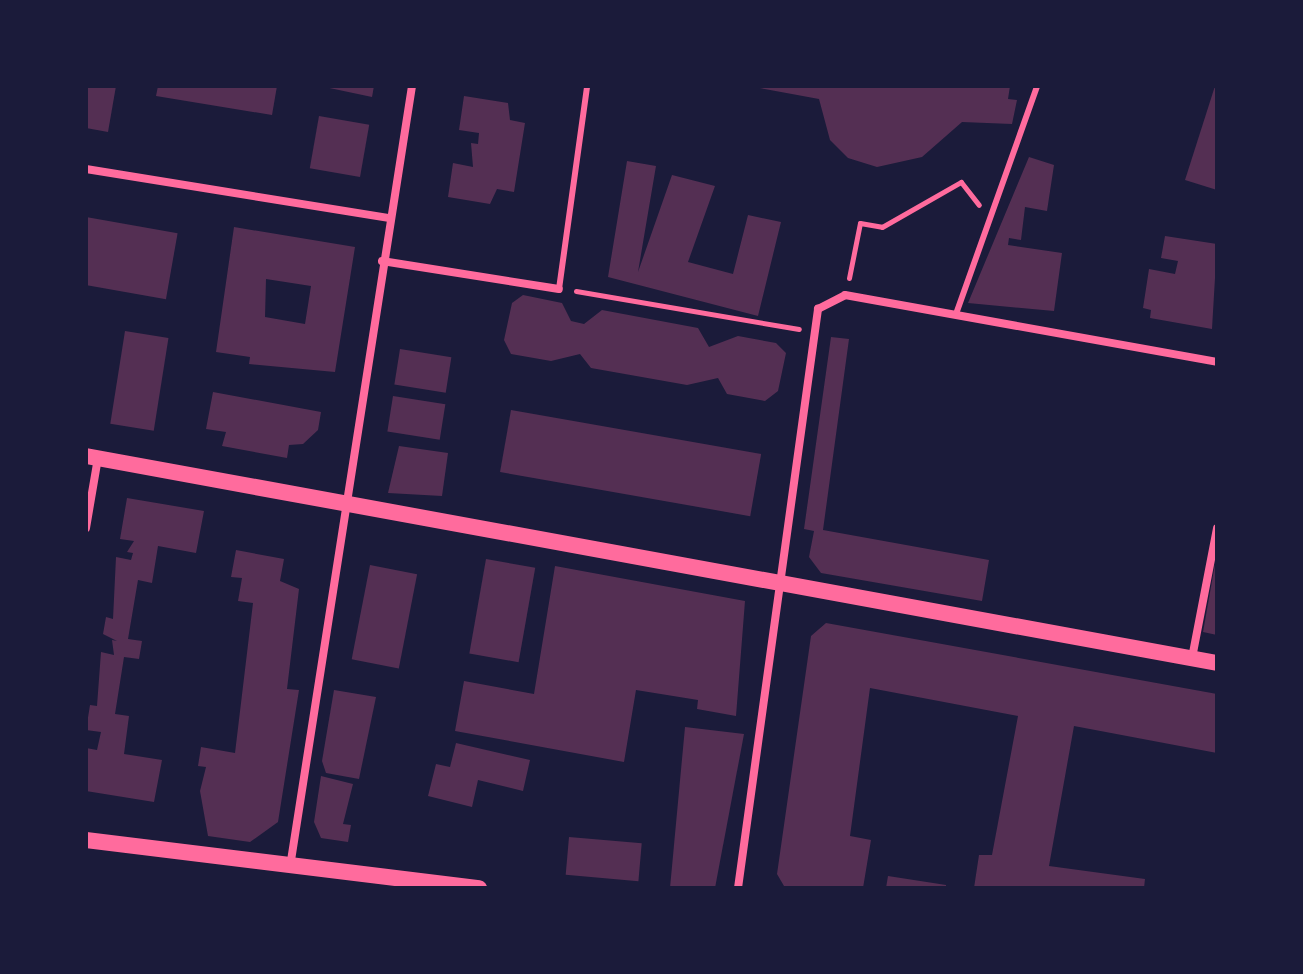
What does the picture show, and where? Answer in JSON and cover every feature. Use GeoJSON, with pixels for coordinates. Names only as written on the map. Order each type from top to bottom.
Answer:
{"type":"FeatureCollection","features":[{"type":"Feature","properties":{"kind":"main road"},"geometry":{"type":"LineString","coordinates":[[92,457],[1217,663]]}},
{"type":"Feature","properties":{"kind":"main road"},"geometry":{"type":"LineString","coordinates":[[86,840],[290,867],[365,882],[479,888]]}},
{"type":"Feature","properties":{"kind":"street"},"geometry":{"type":"LineString","coordinates":[[290,867],[343,503],[412,86]]}},
{"type":"Feature","properties":{"kind":"street"},"geometry":{"type":"LineString","coordinates":[[86,169],[388,218]]}},
{"type":"Feature","properties":{"kind":"street"},"geometry":{"type":"LineString","coordinates":[[382,261],[559,289]]}},
{"type":"Feature","properties":{"kind":"street"},"geometry":{"type":"LineString","coordinates":[[738,888],[810,331],[828,298],[845,295],[1217,362]]}},
{"type":"Feature","properties":{"kind":"street"},"geometry":{"type":"LineString","coordinates":[[86,528],[92,457]]}},
{"type":"Feature","properties":{"kind":"street"},"geometry":{"type":"LineString","coordinates":[[1192,658],[1217,528]]}},
{"type":"Feature","properties":{"kind":"lane"},"geometry":{"type":"LineString","coordinates":[[559,289],[587,86]]}},
{"type":"Feature","properties":{"kind":"lane"},"geometry":{"type":"LineString","coordinates":[[956,314],[1037,86]]}},
{"type":"Feature","properties":{"kind":"path"},"geometry":{"type":"LineString","coordinates":[[845,295],[860,223],[882,227],[961,182],[988,217]]}},
{"type":"Feature","properties":{"kind":"path"},"geometry":{"type":"LineString","coordinates":[[559,289],[810,331]]}},
{"type":"Feature","properties":{"kind":"building"},"geometry":{"type":"Polygon","coordinates":[[[86,86],[116,86],[108,132],[86,128],[86,86]]]}},
{"type":"Feature","properties":{"kind":"building"},"geometry":{"type":"Polygon","coordinates":[[[158,86],[277,86],[272,115],[156,96],[158,86]]]}},
{"type":"Feature","properties":{"kind":"building"},"geometry":{"type":"Polygon","coordinates":[[[320,86],[374,86],[372,97],[320,86]]]}},
{"type":"Feature","properties":{"kind":"building"},"geometry":{"type":"Polygon","coordinates":[[[749,86],[1010,86],[1008,99],[1017,100],[1012,124],[962,122],[922,157],[877,167],[848,158],[830,140],[819,99],[749,86]]]}},
{"type":"Feature","properties":{"kind":"building"},"geometry":{"type":"Polygon","coordinates":[[[1217,87],[1217,190],[1185,180],[1217,87]]]}},
{"type":"Feature","properties":{"kind":"building"},"geometry":{"type":"Polygon","coordinates":[[[464,96],[508,103],[510,120],[525,123],[514,192],[497,189],[490,204],[448,197],[453,163],[473,167],[471,143],[478,144],[479,133],[459,130],[464,96]]]}},
{"type":"Feature","properties":{"kind":"building"},"geometry":{"type":"Polygon","coordinates":[[[319,116],[369,125],[360,177],[310,168],[319,116]]]}},
{"type":"Feature","properties":{"kind":"building"},"geometry":{"type":"Polygon","coordinates":[[[1029,157],[1054,165],[1047,211],[1025,207],[1021,240],[1009,238],[1008,245],[1062,253],[1054,311],[968,303],[1029,157]]]}},
{"type":"Feature","properties":{"kind":"building"},"geometry":{"type":"Polygon","coordinates":[[[627,161],[656,166],[638,272],[672,175],[715,186],[688,262],[733,274],[748,215],[781,222],[758,316],[608,277],[627,161]]]}},
{"type":"Feature","properties":{"kind":"building"},"geometry":{"type":"Polygon","coordinates":[[[86,217],[178,233],[166,299],[86,285],[86,217]]]}},
{"type":"Feature","properties":{"kind":"building"},"geometry":{"type":"Polygon","coordinates":[[[234,227],[355,247],[335,372],[249,364],[250,357],[216,352],[234,227]],[[266,279],[265,317],[305,324],[311,286],[266,279]]]}},
{"type":"Feature","properties":{"kind":"building"},"geometry":{"type":"Polygon","coordinates":[[[1165,236],[1217,244],[1212,329],[1150,318],[1151,310],[1143,308],[1149,269],[1175,274],[1178,261],[1161,258],[1165,236]]]}},
{"type":"Feature","properties":{"kind":"building"},"geometry":{"type":"Polygon","coordinates":[[[523,295],[562,303],[571,321],[584,324],[602,310],[698,328],[709,347],[738,336],[776,343],[786,353],[778,391],[765,401],[727,394],[718,378],[687,385],[591,368],[580,354],[551,361],[511,354],[504,340],[512,303],[523,295]]]}},
{"type":"Feature","properties":{"kind":"building"},"geometry":{"type":"Polygon","coordinates":[[[125,331],[168,338],[154,431],[110,424],[125,331]]]}},
{"type":"Feature","properties":{"kind":"building"},"geometry":{"type":"Polygon","coordinates":[[[831,337],[849,339],[823,530],[989,560],[982,601],[821,573],[809,557],[814,531],[804,529],[831,337]]]}},
{"type":"Feature","properties":{"kind":"building"},"geometry":{"type":"Polygon","coordinates":[[[400,349],[451,357],[446,393],[394,385],[400,349]]]}},
{"type":"Feature","properties":{"kind":"building"},"geometry":{"type":"Polygon","coordinates":[[[213,392],[321,412],[318,430],[303,444],[289,445],[287,458],[222,446],[226,432],[206,429],[213,392]]]}},
{"type":"Feature","properties":{"kind":"building"},"geometry":{"type":"Polygon","coordinates":[[[393,396],[445,404],[440,440],[387,432],[393,396]]]}},
{"type":"Feature","properties":{"kind":"building"},"geometry":{"type":"Polygon","coordinates":[[[511,410],[761,454],[750,516],[500,472],[511,410]]]}},
{"type":"Feature","properties":{"kind":"building"},"geometry":{"type":"Polygon","coordinates":[[[399,446],[448,453],[442,496],[388,493],[399,446]]]}},
{"type":"Feature","properties":{"kind":"building"},"geometry":{"type":"Polygon","coordinates":[[[127,498],[204,511],[196,553],[158,546],[152,583],[138,580],[128,639],[142,641],[139,659],[124,657],[115,714],[129,716],[124,754],[162,760],[154,802],[86,791],[86,748],[97,750],[101,732],[86,730],[90,705],[97,706],[101,652],[114,655],[112,640],[117,641],[103,634],[106,617],[113,619],[116,557],[131,560],[133,553],[127,552],[134,541],[120,539],[127,498]]]}},
{"type":"Feature","properties":{"kind":"building"},"geometry":{"type":"Polygon","coordinates":[[[236,550],[284,559],[280,581],[299,589],[287,689],[299,690],[278,822],[250,842],[208,836],[200,791],[206,767],[198,766],[201,747],[235,753],[253,603],[238,601],[242,578],[231,577],[236,550]]]}},
{"type":"Feature","properties":{"kind":"building"},"geometry":{"type":"Polygon","coordinates":[[[486,559],[535,568],[519,662],[469,654],[486,559]]]}},
{"type":"Feature","properties":{"kind":"building"},"geometry":{"type":"Polygon","coordinates":[[[1217,564],[1217,635],[1203,632],[1217,564]]]}},
{"type":"Feature","properties":{"kind":"building"},"geometry":{"type":"Polygon","coordinates":[[[370,565],[417,574],[399,668],[352,659],[370,565]]]}},
{"type":"Feature","properties":{"kind":"building"},"geometry":{"type":"Polygon","coordinates":[[[555,566],[745,601],[736,716],[697,709],[698,700],[636,690],[624,762],[455,731],[464,681],[534,694],[555,566]]]}},
{"type":"Feature","properties":{"kind":"building"},"geometry":{"type":"Polygon","coordinates":[[[826,623],[1217,694],[1217,753],[1074,726],[1049,866],[1145,879],[1144,888],[974,888],[979,855],[992,855],[1018,716],[870,688],[850,836],[871,840],[863,888],[784,886],[777,874],[811,636],[826,623]]]}},
{"type":"Feature","properties":{"kind":"building"},"geometry":{"type":"Polygon","coordinates":[[[334,690],[376,697],[359,779],[326,773],[322,761],[334,690]]]}},
{"type":"Feature","properties":{"kind":"building"},"geometry":{"type":"Polygon","coordinates":[[[685,727],[744,734],[715,888],[670,888],[685,727]]]}},
{"type":"Feature","properties":{"kind":"building"},"geometry":{"type":"Polygon","coordinates":[[[456,743],[530,760],[523,791],[478,780],[472,807],[428,796],[436,764],[450,767],[456,743]]]}},
{"type":"Feature","properties":{"kind":"building"},"geometry":{"type":"Polygon","coordinates":[[[321,776],[353,784],[343,824],[351,825],[348,842],[321,838],[314,822],[321,776]]]}},
{"type":"Feature","properties":{"kind":"building"},"geometry":{"type":"Polygon","coordinates":[[[569,837],[642,843],[638,881],[566,875],[569,837]]]}},
{"type":"Feature","properties":{"kind":"building"},"geometry":{"type":"Polygon","coordinates":[[[888,876],[946,885],[946,888],[886,888],[888,876]]]}}]}
